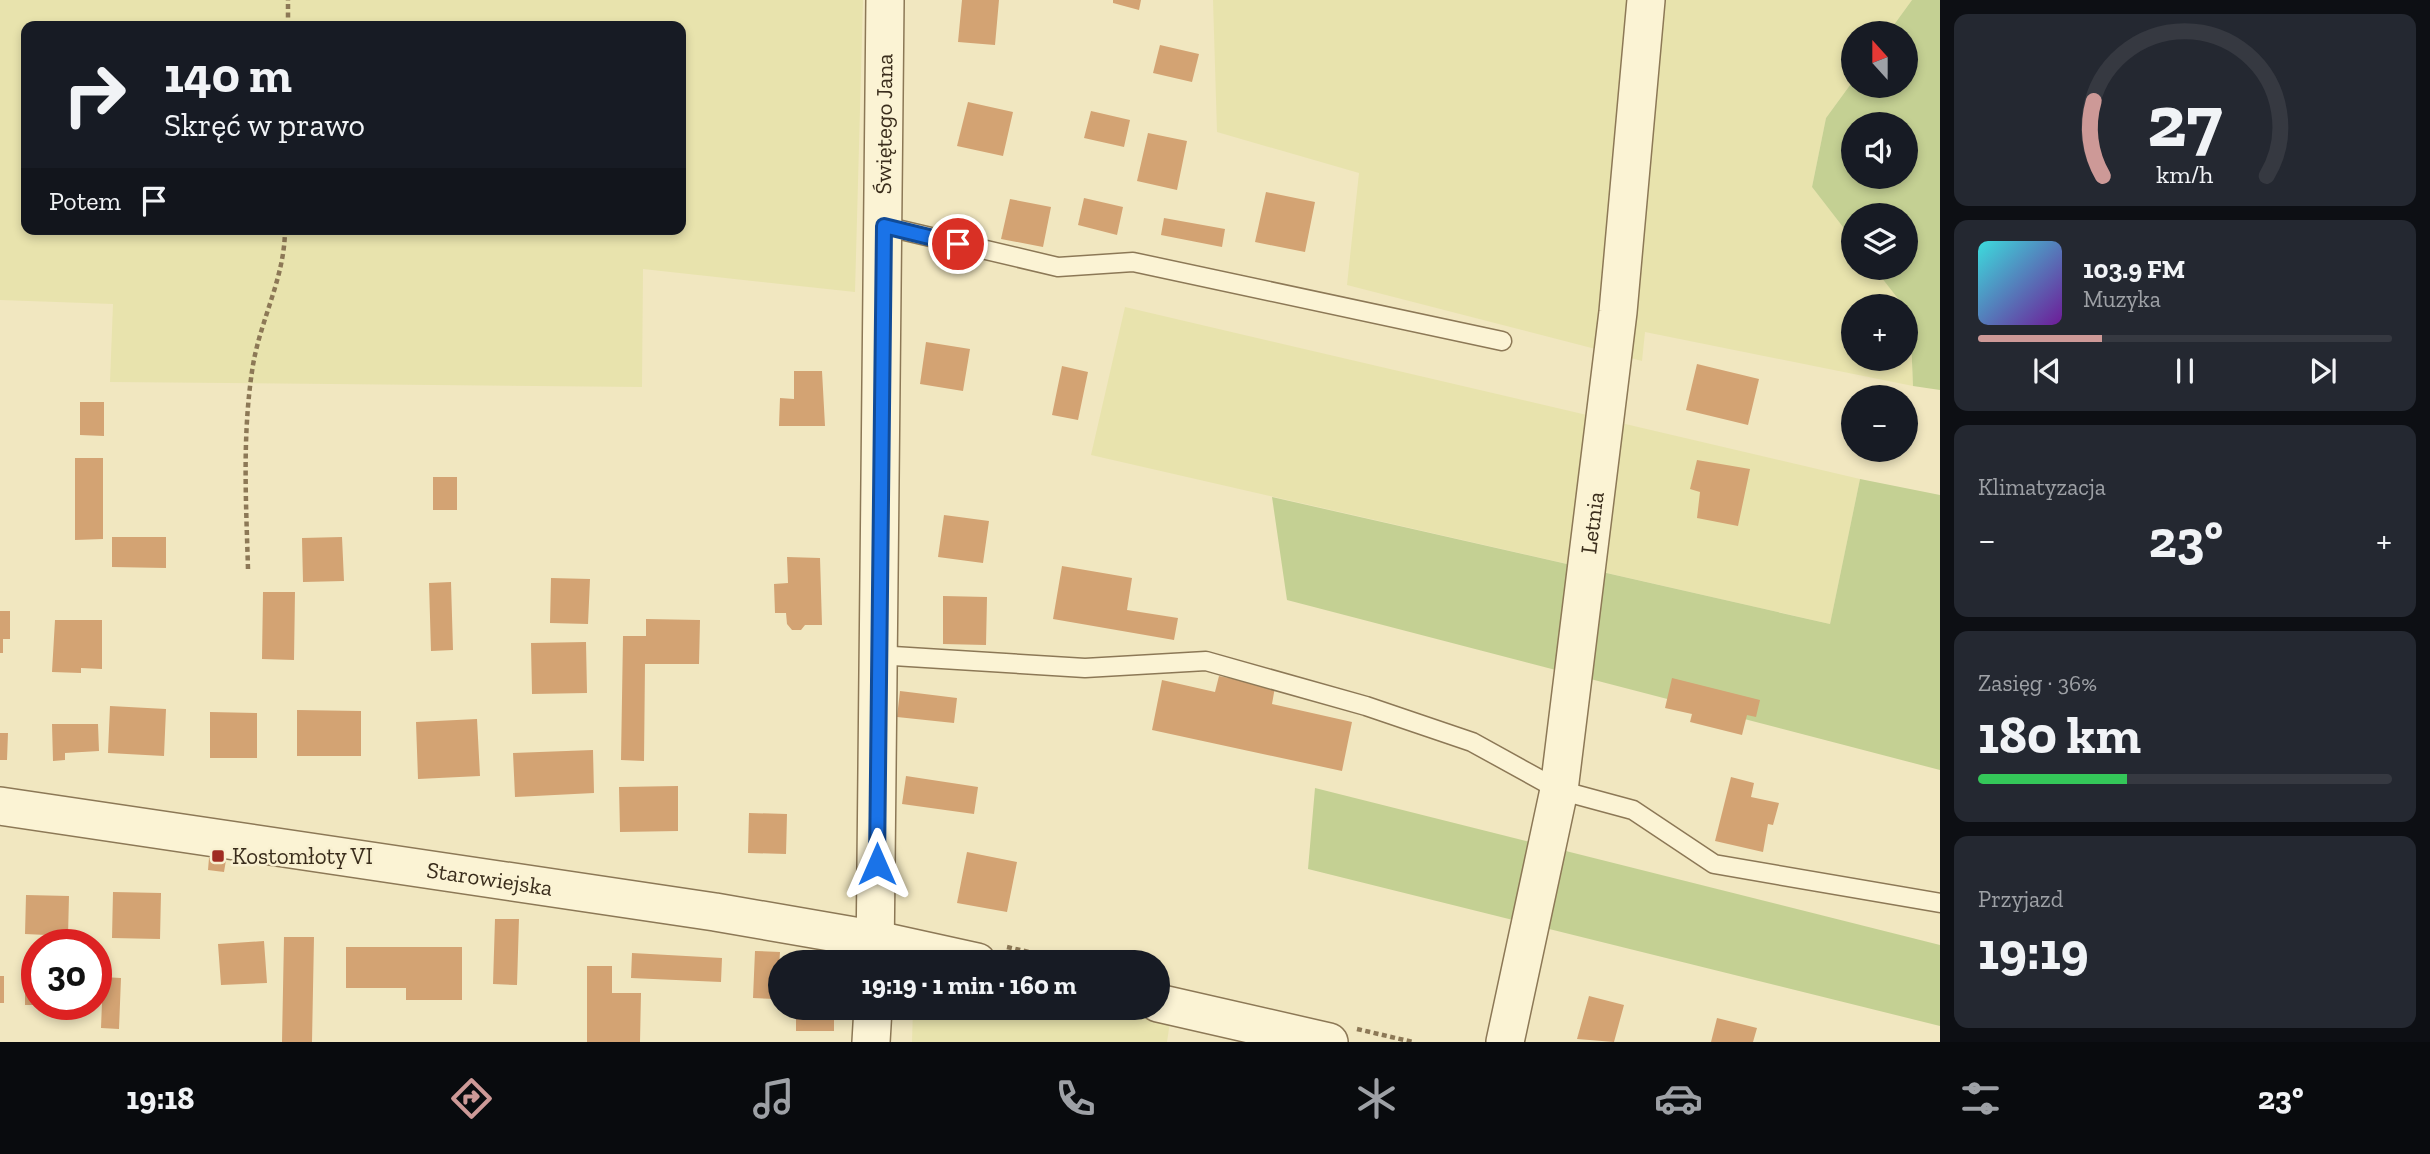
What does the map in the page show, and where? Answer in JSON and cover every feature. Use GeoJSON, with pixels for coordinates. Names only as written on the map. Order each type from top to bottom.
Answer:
{"type":"FeatureCollection","features":[{"type":"Feature","properties":{"kind":"street","name":"Świętego Jana"},"geometry":{"type":"LineString","coordinates":[[876,950],[885,0]]}},
{"type":"Feature","properties":{"kind":"street","name":"Letnia"},"geometry":{"type":"LineString","coordinates":[[1504,1042],[1559,790],[1618,312],[1646,0]]}},
{"type":"Feature","properties":{"kind":"street","name":"Starowiejska"},"geometry":{"type":"LineString","coordinates":[[0,806],[715,912],[872,950]]}},
{"type":"Feature","properties":{"kind":"street"},"geometry":{"type":"LineString","coordinates":[[1170,1006],[1329,1042]]}},
{"type":"Feature","properties":{"kind":"street"},"geometry":{"type":"LineString","coordinates":[[871,1042],[872,1020]]}},
{"type":"Feature","properties":{"kind":"lane"},"geometry":{"type":"LineString","coordinates":[[884,226],[1058,267],[1133,262],[1502,341]]}},
{"type":"Feature","properties":{"kind":"lane"},"geometry":{"type":"LineString","coordinates":[[877,655],[1085,668],[1206,661],[1366,706],[1472,742],[1559,790],[1633,810],[1714,864],[1940,903]]}},
{"type":"Feature","properties":{"kind":"path"},"geometry":{"type":"LineString","coordinates":[[288,0],[288,21]]}},
{"type":"Feature","properties":{"kind":"path"},"geometry":{"type":"LineString","coordinates":[[248,569],[244,432],[254,361],[285,258],[285,235]]}},
{"type":"Feature","properties":{"kind":"shaded area"},"geometry":{"type":"Polygon","coordinates":[[[0,0],[863,0],[855,292],[643,269],[642,387],[110,382],[113,304],[0,300],[0,0]]]}},
{"type":"Feature","properties":{"kind":"shaded area"},"geometry":{"type":"Polygon","coordinates":[[[1213,0],[1912,0],[1897,21],[1841,21],[1841,97],[1826,118],[1812,187],[1841,224],[1841,280],[1883,280],[1895,294],[1841,294],[1841,371],[1912,371],[1913,385],[1908,385],[1645,332],[1642,361],[1347,285],[1359,173],[1217,132],[1213,0]]]}},
{"type":"Feature","properties":{"kind":"shaded area"},"geometry":{"type":"Polygon","coordinates":[[[1125,307],[1860,479],[1830,624],[1091,455],[1125,307]]]}},
{"type":"Feature","properties":{"kind":"shaded area"},"geometry":{"type":"Polygon","coordinates":[[[913,1020],[1170,1022],[1167,1042],[912,1042],[913,1020]]]}},
{"type":"Feature","properties":{"kind":"green space"},"geometry":{"type":"Polygon","coordinates":[[[1912,0],[1940,0],[1940,390],[1913,385],[1912,371],[1918,371],[1918,294],[1894,294],[1883,280],[1918,280],[1918,203],[1841,203],[1841,224],[1812,187],[1826,118],[1841,97],[1918,98],[1918,21],[1897,21],[1912,0]]]}},
{"type":"Feature","properties":{"kind":"green space"},"geometry":{"type":"Polygon","coordinates":[[[1860,479],[1940,495],[1940,770],[1287,600],[1272,497],[1830,624],[1860,479]]]}},
{"type":"Feature","properties":{"kind":"green space"},"geometry":{"type":"Polygon","coordinates":[[[1315,788],[1940,945],[1940,1026],[1308,869],[1315,788]]]}},
{"type":"Feature","properties":{"kind":"building"},"geometry":{"type":"Polygon","coordinates":[[[962,0],[999,0],[995,45],[958,42],[962,0]]]}},
{"type":"Feature","properties":{"kind":"building"},"geometry":{"type":"Polygon","coordinates":[[[1113,0],[1141,0],[1139,10],[1113,3],[1113,0]]]}},
{"type":"Feature","properties":{"kind":"building"},"geometry":{"type":"Polygon","coordinates":[[[1160,45],[1199,54],[1192,82],[1153,73],[1160,45]]]}},
{"type":"Feature","properties":{"kind":"building"},"geometry":{"type":"Polygon","coordinates":[[[968,102],[1013,112],[1003,156],[957,146],[968,102]]]}},
{"type":"Feature","properties":{"kind":"building"},"geometry":{"type":"Polygon","coordinates":[[[1091,111],[1130,120],[1124,147],[1084,138],[1091,111]]]}},
{"type":"Feature","properties":{"kind":"building"},"geometry":{"type":"Polygon","coordinates":[[[1148,133],[1187,141],[1177,190],[1137,181],[1148,133]]]}},
{"type":"Feature","properties":{"kind":"building"},"geometry":{"type":"Polygon","coordinates":[[[1266,192],[1315,202],[1305,252],[1255,242],[1266,192]]]}},
{"type":"Feature","properties":{"kind":"building"},"geometry":{"type":"Polygon","coordinates":[[[1084,198],[1123,207],[1117,235],[1078,225],[1084,198]]]}},
{"type":"Feature","properties":{"kind":"building"},"geometry":{"type":"Polygon","coordinates":[[[1010,199],[1051,207],[1043,247],[1001,239],[1010,199]]]}},
{"type":"Feature","properties":{"kind":"building"},"geometry":{"type":"Polygon","coordinates":[[[1164,218],[1225,229],[1222,247],[1161,235],[1164,218]]]}},
{"type":"Feature","properties":{"kind":"building"},"geometry":{"type":"Polygon","coordinates":[[[926,342],[970,349],[963,391],[920,384],[926,342]]]}},
{"type":"Feature","properties":{"kind":"building"},"geometry":{"type":"Polygon","coordinates":[[[1697,364],[1759,379],[1748,425],[1686,410],[1697,364]]]}},
{"type":"Feature","properties":{"kind":"building"},"geometry":{"type":"Polygon","coordinates":[[[1062,366],[1088,372],[1078,420],[1052,415],[1062,366]]]}},
{"type":"Feature","properties":{"kind":"building"},"geometry":{"type":"Polygon","coordinates":[[[794,371],[822,371],[825,426],[779,426],[780,398],[794,399],[794,371]]]}},
{"type":"Feature","properties":{"kind":"building"},"geometry":{"type":"Polygon","coordinates":[[[80,402],[104,402],[104,436],[80,435],[80,402]]]}},
{"type":"Feature","properties":{"kind":"building"},"geometry":{"type":"Polygon","coordinates":[[[75,458],[103,458],[103,539],[75,540],[75,458]]]}},
{"type":"Feature","properties":{"kind":"building"},"geometry":{"type":"Polygon","coordinates":[[[1697,460],[1750,469],[1738,526],[1697,518],[1700,492],[1690,489],[1697,460]]]}},
{"type":"Feature","properties":{"kind":"building"},"geometry":{"type":"Polygon","coordinates":[[[433,477],[457,477],[457,510],[433,510],[433,477]]]}},
{"type":"Feature","properties":{"kind":"building"},"geometry":{"type":"Polygon","coordinates":[[[944,515],[989,521],[983,563],[938,557],[944,515]]]}},
{"type":"Feature","properties":{"kind":"building"},"geometry":{"type":"Polygon","coordinates":[[[112,537],[166,537],[166,568],[112,567],[112,537]]]}},
{"type":"Feature","properties":{"kind":"building"},"geometry":{"type":"Polygon","coordinates":[[[342,537],[344,581],[303,582],[302,538],[342,537]]]}},
{"type":"Feature","properties":{"kind":"building"},"geometry":{"type":"Polygon","coordinates":[[[787,557],[820,558],[822,625],[805,625],[801,630],[792,630],[787,624],[786,613],[775,613],[774,584],[788,583],[787,557]]]}},
{"type":"Feature","properties":{"kind":"building"},"geometry":{"type":"Polygon","coordinates":[[[1062,566],[1132,578],[1127,610],[1178,618],[1174,640],[1053,619],[1062,566]]]}},
{"type":"Feature","properties":{"kind":"building"},"geometry":{"type":"Polygon","coordinates":[[[551,578],[590,579],[588,624],[550,623],[551,578]]]}},
{"type":"Feature","properties":{"kind":"building"},"geometry":{"type":"Polygon","coordinates":[[[451,582],[453,650],[431,651],[429,583],[451,582]]]}},
{"type":"Feature","properties":{"kind":"building"},"geometry":{"type":"Polygon","coordinates":[[[263,592],[295,592],[294,660],[262,659],[263,592]]]}},
{"type":"Feature","properties":{"kind":"building"},"geometry":{"type":"Polygon","coordinates":[[[943,596],[987,597],[986,645],[943,644],[943,596]]]}},
{"type":"Feature","properties":{"kind":"building"},"geometry":{"type":"Polygon","coordinates":[[[0,611],[10,611],[10,639],[3,639],[3,653],[0,653],[0,611]]]}},
{"type":"Feature","properties":{"kind":"building"},"geometry":{"type":"Polygon","coordinates":[[[646,619],[700,620],[699,664],[645,664],[644,761],[621,760],[623,636],[646,636],[646,619]]]}},
{"type":"Feature","properties":{"kind":"building"},"geometry":{"type":"Polygon","coordinates":[[[55,620],[102,620],[102,669],[81,668],[81,673],[52,672],[55,620]]]}},
{"type":"Feature","properties":{"kind":"building"},"geometry":{"type":"Polygon","coordinates":[[[586,642],[587,693],[532,694],[531,643],[586,642]]]}},
{"type":"Feature","properties":{"kind":"building"},"geometry":{"type":"Polygon","coordinates":[[[1219,676],[1275,687],[1272,704],[1352,722],[1342,771],[1152,730],[1162,680],[1215,692],[1219,676]]]}},
{"type":"Feature","properties":{"kind":"building"},"geometry":{"type":"Polygon","coordinates":[[[1672,678],[1760,700],[1756,717],[1747,715],[1742,735],[1690,722],[1692,714],[1665,708],[1672,678]]]}},
{"type":"Feature","properties":{"kind":"building"},"geometry":{"type":"Polygon","coordinates":[[[900,691],[957,698],[954,723],[897,717],[900,691]]]}},
{"type":"Feature","properties":{"kind":"building"},"geometry":{"type":"Polygon","coordinates":[[[110,706],[166,709],[164,756],[108,753],[110,706]]]}},
{"type":"Feature","properties":{"kind":"building"},"geometry":{"type":"Polygon","coordinates":[[[297,710],[361,711],[361,756],[297,756],[297,710]]]}},
{"type":"Feature","properties":{"kind":"building"},"geometry":{"type":"Polygon","coordinates":[[[210,712],[257,713],[257,758],[210,758],[210,712]]]}},
{"type":"Feature","properties":{"kind":"building"},"geometry":{"type":"Polygon","coordinates":[[[477,719],[480,776],[418,779],[416,722],[477,719]]]}},
{"type":"Feature","properties":{"kind":"building"},"geometry":{"type":"Polygon","coordinates":[[[52,724],[98,724],[99,751],[65,753],[65,760],[53,761],[52,724]]]}},
{"type":"Feature","properties":{"kind":"building"},"geometry":{"type":"Polygon","coordinates":[[[0,733],[8,733],[7,760],[0,760],[0,733]]]}},
{"type":"Feature","properties":{"kind":"building"},"geometry":{"type":"Polygon","coordinates":[[[593,750],[594,793],[515,797],[513,753],[593,750]]]}},
{"type":"Feature","properties":{"kind":"building"},"geometry":{"type":"Polygon","coordinates":[[[906,776],[978,787],[974,814],[902,804],[906,776]]]}},
{"type":"Feature","properties":{"kind":"building"},"geometry":{"type":"Polygon","coordinates":[[[1731,777],[1754,783],[1751,797],[1779,803],[1773,825],[1768,824],[1763,852],[1715,841],[1731,777]]]}},
{"type":"Feature","properties":{"kind":"building"},"geometry":{"type":"Polygon","coordinates":[[[678,786],[678,831],[620,832],[619,787],[678,786]]]}},
{"type":"Feature","properties":{"kind":"building"},"geometry":{"type":"Polygon","coordinates":[[[749,813],[787,814],[786,854],[748,853],[749,813]]]}},
{"type":"Feature","properties":{"kind":"building"},"geometry":{"type":"Polygon","coordinates":[[[967,852],[1017,862],[1007,912],[957,903],[967,852]]]}},
{"type":"Feature","properties":{"kind":"building"},"geometry":{"type":"Polygon","coordinates":[[[209,858],[226,860],[224,872],[208,870],[209,858]]]}},
{"type":"Feature","properties":{"kind":"building"},"geometry":{"type":"Polygon","coordinates":[[[113,892],[161,893],[160,939],[112,938],[113,892]]]}},
{"type":"Feature","properties":{"kind":"building"},"geometry":{"type":"Polygon","coordinates":[[[26,895],[69,896],[68,929],[25,929],[26,895]]]}},
{"type":"Feature","properties":{"kind":"building"},"geometry":{"type":"Polygon","coordinates":[[[495,919],[519,919],[517,985],[493,984],[495,919]]]}},
{"type":"Feature","properties":{"kind":"building"},"geometry":{"type":"Polygon","coordinates":[[[284,937],[314,937],[312,1042],[282,1042],[284,937]]]}},
{"type":"Feature","properties":{"kind":"building"},"geometry":{"type":"Polygon","coordinates":[[[264,941],[267,983],[221,985],[218,944],[264,941]]]}},
{"type":"Feature","properties":{"kind":"building"},"geometry":{"type":"Polygon","coordinates":[[[346,947],[462,947],[462,1000],[406,1000],[406,988],[346,988],[346,947]]]}},
{"type":"Feature","properties":{"kind":"building"},"geometry":{"type":"Polygon","coordinates":[[[755,951],[768,952],[768,999],[753,998],[755,951]]]}},
{"type":"Feature","properties":{"kind":"building"},"geometry":{"type":"Polygon","coordinates":[[[632,953],[722,958],[721,982],[631,978],[632,953]]]}},
{"type":"Feature","properties":{"kind":"building"},"geometry":{"type":"Polygon","coordinates":[[[587,966],[612,966],[612,993],[641,993],[640,1042],[587,1042],[587,966]]]}},
{"type":"Feature","properties":{"kind":"building"},"geometry":{"type":"Polygon","coordinates":[[[0,976],[4,976],[4,1003],[0,1003],[0,976]]]}},
{"type":"Feature","properties":{"kind":"building"},"geometry":{"type":"Polygon","coordinates":[[[112,978],[121,978],[119,1029],[101,1028],[101,1020],[112,1020],[112,978]]]}},
{"type":"Feature","properties":{"kind":"building"},"geometry":{"type":"Polygon","coordinates":[[[1589,996],[1624,1005],[1614,1042],[1577,1039],[1589,996]]]}},
{"type":"Feature","properties":{"kind":"building"},"geometry":{"type":"Polygon","coordinates":[[[1717,1018],[1757,1028],[1753,1042],[1711,1042],[1717,1018]]]}},
{"type":"Feature","properties":{"kind":"building"},"geometry":{"type":"Polygon","coordinates":[[[796,1020],[834,1020],[834,1031],[796,1031],[796,1020]]]}},
{"type":"Feature","properties":{"kind":"place","name":"Kostomłoty VI"},"geometry":{"type":"Point","coordinates":[218,856]}},
{"type":"Feature","properties":{"kind":"route"},"geometry":{"type":"LineString","coordinates":[[877,864],[877,655],[884,226],[958,244]]}}]}
